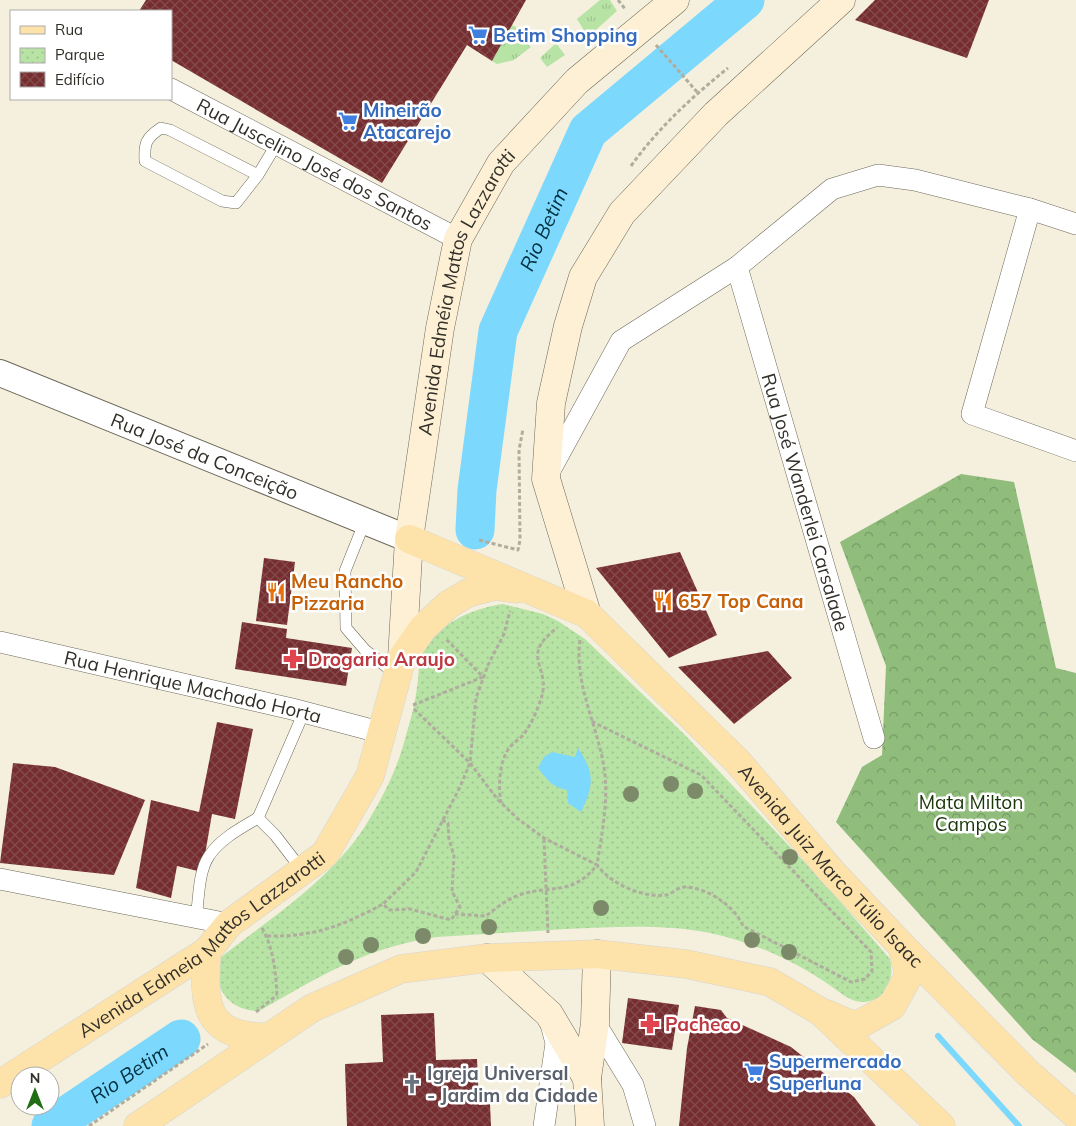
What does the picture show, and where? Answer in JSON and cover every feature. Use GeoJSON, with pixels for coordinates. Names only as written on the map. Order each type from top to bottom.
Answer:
{"type":"FeatureCollection","features":[{"type":"Feature","properties":{"kind":"main road","name":"Avenida Edméia Mattos Lazzarotti"},"geometry":{"type":"LineString","coordinates":[[400,666],[409,539],[440,328],[458,239],[501,163],[577,81],[675,0]]}},
{"type":"Feature","properties":{"kind":"main road"},"geometry":{"type":"LineString","coordinates":[[587,614],[546,479],[551,403],[568,326],[584,277],[622,213],[716,114],[841,0]]}},
{"type":"Feature","properties":{"kind":"main road"},"geometry":{"type":"LineString","coordinates":[[409,539],[519,588],[587,614]]}},
{"type":"Feature","properties":{"kind":"main road"},"geometry":{"type":"LineString","coordinates":[[400,666],[423,628],[459,598],[495,586],[519,588]]}},
{"type":"Feature","properties":{"kind":"main road","name":"Avenida Juiz Marco Túlio Isaac"},"geometry":{"type":"LineString","coordinates":[[587,614],[738,762],[833,873],[902,946],[1030,1074],[1076,1115]]}},
{"type":"Feature","properties":{"kind":"main road","name":"Avenida Edmeia Mattos Lazzarotti"},"geometry":{"type":"LineString","coordinates":[[0,1084],[207,951],[229,924],[325,854],[370,776],[384,733],[400,666]]}},
{"type":"Feature","properties":{"kind":"main road"},"geometry":{"type":"LineString","coordinates":[[138,1126],[312,1008],[401,969],[487,958],[597,954],[686,964],[770,982],[821,1012],[850,1024],[860,1024],[892,1006],[909,975],[902,946]]}},
{"type":"Feature","properties":{"kind":"main road"},"geometry":{"type":"LineString","coordinates":[[207,951],[205,975],[209,1012],[231,1032],[249,1038],[272,1035]]}},
{"type":"Feature","properties":{"kind":"main road"},"geometry":{"type":"LineString","coordinates":[[590,1116],[587,1078],[595,1023],[597,954]]}},
{"type":"Feature","properties":{"kind":"main road"},"geometry":{"type":"LineString","coordinates":[[487,958],[548,1014],[587,1078]]}},
{"type":"Feature","properties":{"kind":"main road"},"geometry":{"type":"LineString","coordinates":[[821,1012],[941,1126]]}},
{"type":"Feature","properties":{"kind":"street","name":"Rua Juscelino José dos Santos"},"geometry":{"type":"LineString","coordinates":[[172,90],[458,239]]}},
{"type":"Feature","properties":{"kind":"street"},"geometry":{"type":"LineString","coordinates":[[546,479],[621,341],[737,267],[832,189],[878,175],[915,180],[1030,209],[1076,224]]}},
{"type":"Feature","properties":{"kind":"street"},"geometry":{"type":"LineString","coordinates":[[1030,209],[972,414],[1076,451]]}},
{"type":"Feature","properties":{"kind":"street","name":"Rua José Wanderlei Carsalade"},"geometry":{"type":"LineString","coordinates":[[737,267],[874,738]]}},
{"type":"Feature","properties":{"kind":"street","name":"Rua José da Conceição"},"geometry":{"type":"LineString","coordinates":[[0,373],[409,539]]}},
{"type":"Feature","properties":{"kind":"street","name":"Rua Henrique Machado Horta"},"geometry":{"type":"LineString","coordinates":[[0,642],[304,712],[384,733]]}},
{"type":"Feature","properties":{"kind":"street"},"geometry":{"type":"LineString","coordinates":[[0,880],[229,924]]}},
{"type":"Feature","properties":{"kind":"street"},"geometry":{"type":"LineString","coordinates":[[544,1126],[556,1043],[548,1014]]}},
{"type":"Feature","properties":{"kind":"street"},"geometry":{"type":"LineString","coordinates":[[595,1023],[633,1085],[645,1126]]}},
{"type":"Feature","properties":{"kind":"lane"},"geometry":{"type":"LineString","coordinates":[[258,175],[170,130],[161,128],[149,136],[144,148],[144,161],[222,201],[236,203],[258,175],[276,145]]}},
{"type":"Feature","properties":{"kind":"lane"},"geometry":{"type":"LineString","coordinates":[[365,521],[345,570],[346,628],[366,650],[400,666]]}},
{"type":"Feature","properties":{"kind":"lane"},"geometry":{"type":"LineString","coordinates":[[196,918],[203,874],[209,856],[231,834],[258,818],[304,712]]}},
{"type":"Feature","properties":{"kind":"lane"},"geometry":{"type":"LineString","coordinates":[[258,818],[275,834],[302,870]]}},
{"type":"Feature","properties":{"kind":"path"},"geometry":{"type":"LineString","coordinates":[[655,44],[693,87]]}},
{"type":"Feature","properties":{"kind":"path"},"geometry":{"type":"LineString","coordinates":[[267,936],[294,937],[320,933],[342,925],[383,904],[416,872],[470,763],[476,698],[483,677],[510,620],[519,588],[518,550]]}},
{"type":"Feature","properties":{"kind":"path"},"geometry":{"type":"LineString","coordinates":[[455,914],[486,916],[500,904],[520,895],[580,883],[598,865],[606,807],[604,767],[591,721],[580,670],[579,650],[587,614]]}},
{"type":"Feature","properties":{"kind":"path"},"geometry":{"type":"LineString","coordinates":[[502,803],[500,794],[503,762],[509,748],[524,734],[541,698],[544,682],[538,664],[538,646],[546,636],[559,626]]}},
{"type":"Feature","properties":{"kind":"path"},"geometry":{"type":"LineString","coordinates":[[445,638],[483,677]]}},
{"type":"Feature","properties":{"kind":"path"},"geometry":{"type":"LineString","coordinates":[[483,677],[411,706],[470,763],[502,803],[518,819],[544,838],[598,865],[604,874],[624,887],[646,894],[667,895],[682,887],[704,890],[726,905],[740,918],[743,926],[851,982],[865,978],[872,972],[871,952],[701,775],[591,721]]}},
{"type":"Feature","properties":{"kind":"path"},"geometry":{"type":"LineString","coordinates":[[383,904],[389,910],[410,909],[451,920],[460,907],[452,891],[454,856],[449,839],[448,823],[442,820]]}},
{"type":"Feature","properties":{"kind":"path"},"geometry":{"type":"LineString","coordinates":[[544,838],[549,956]]}},
{"type":"Feature","properties":{"kind":"path"},"geometry":{"type":"LineString","coordinates":[[251,908],[267,936],[275,964],[277,995],[272,1035]]}},
{"type":"Feature","properties":{"kind":"path"},"geometry":{"type":"LineString","coordinates":[[89,1126],[207,1044],[231,1032],[277,995]]}},
{"type":"Feature","properties":{"kind":"green space"},"geometry":{"type":"Polygon","coordinates":[[[600,0],[610,0],[617,11],[588,37],[577,19],[600,0]]]}},
{"type":"Feature","properties":{"kind":"green space"},"geometry":{"type":"Polygon","coordinates":[[[512,25],[524,31],[520,38],[531,47],[514,60],[497,64],[492,61],[512,25]]]}},
{"type":"Feature","properties":{"kind":"green space"},"geometry":{"type":"Polygon","coordinates":[[[556,43],[565,55],[547,67],[540,58],[556,43]]]}},
{"type":"Feature","properties":{"kind":"green space","name":"Mata Milton Campos"},"geometry":{"type":"Polygon","coordinates":[[[961,474],[1014,482],[1056,668],[1076,673],[1076,1073],[1032,1039],[836,822],[862,767],[882,755],[886,666],[840,542],[961,474]]]}},
{"type":"Feature","properties":{"kind":"green space"},"geometry":{"type":"Polygon","coordinates":[[[503,604],[543,614],[558,621],[585,639],[686,736],[823,882],[890,959],[890,980],[883,993],[865,1002],[855,1001],[786,960],[742,941],[692,930],[620,927],[437,937],[411,942],[388,948],[344,965],[302,986],[259,1011],[238,1007],[230,1002],[220,987],[218,978],[221,957],[316,882],[350,847],[376,807],[388,785],[402,751],[414,707],[420,661],[427,646],[444,627],[455,620],[478,610],[503,604]]]}},
{"type":"Feature","properties":{"kind":"water"},"geometry":{"type":"Polygon","coordinates":[[[578,748],[584,757],[591,780],[581,812],[568,803],[567,790],[557,787],[550,782],[538,768],[544,757],[552,752],[575,757],[578,748]]]}},
{"type":"Feature","properties":{"kind":"building","name":"Mineirão Atacarejo"},"geometry":{"type":"Polygon","coordinates":[[[146,0],[526,0],[492,61],[467,45],[382,183],[172,61],[172,10],[140,10],[146,0]]]}},
{"type":"Feature","properties":{"kind":"building"},"geometry":{"type":"Polygon","coordinates":[[[875,0],[989,0],[967,58],[855,20],[875,0]]]}},
{"type":"Feature","properties":{"kind":"building","name":"657 Top Cana"},"geometry":{"type":"Polygon","coordinates":[[[680,552],[717,635],[669,658],[596,568],[680,552]]]}},
{"type":"Feature","properties":{"kind":"building","name":"Meu Rancho Pizzaria"},"geometry":{"type":"Polygon","coordinates":[[[264,558],[295,562],[287,625],[256,621],[264,558]]]}},
{"type":"Feature","properties":{"kind":"building","name":"Drogaria Araujo"},"geometry":{"type":"Polygon","coordinates":[[[242,622],[287,629],[286,638],[352,648],[346,686],[235,669],[242,622]]]}},
{"type":"Feature","properties":{"kind":"building"},"geometry":{"type":"Polygon","coordinates":[[[768,651],[792,678],[734,724],[678,667],[768,651]]]}},
{"type":"Feature","properties":{"kind":"building"},"geometry":{"type":"Polygon","coordinates":[[[217,722],[253,729],[235,819],[212,814],[202,872],[177,866],[171,898],[136,888],[151,800],[199,812],[217,722]]]}},
{"type":"Feature","properties":{"kind":"building"},"geometry":{"type":"Polygon","coordinates":[[[13,763],[55,767],[145,800],[114,875],[0,863],[13,763]]]}},
{"type":"Feature","properties":{"kind":"building","name":"Pacheco"},"geometry":{"type":"Polygon","coordinates":[[[628,998],[679,1005],[672,1050],[622,1043],[628,998]]]}},
{"type":"Feature","properties":{"kind":"building","name":"Supermercado Superluna"},"geometry":{"type":"Polygon","coordinates":[[[695,1006],[721,1010],[727,1018],[791,1047],[854,1097],[876,1126],[679,1126],[687,1048],[695,1006]]]}},
{"type":"Feature","properties":{"kind":"building","name":"Igreja Universal - Jardim da Cidade"},"geometry":{"type":"Polygon","coordinates":[[[434,1013],[436,1060],[477,1059],[479,1105],[490,1104],[491,1126],[347,1126],[345,1064],[383,1062],[381,1015],[434,1013]]]}},
{"type":"Feature","properties":{"kind":"waterway","name":"Rio Betim"},"geometry":{"type":"LineString","coordinates":[[475,530],[477,490],[498,331],[588,131],[745,0]]}},
{"type":"Feature","properties":{"kind":"waterway"},"geometry":{"type":"LineString","coordinates":[[938,1036],[1019,1126]]}},
{"type":"Feature","properties":{"kind":"waterway","name":"Rio Betim"},"geometry":{"type":"LineString","coordinates":[[51,1126],[181,1039]]}},
{"type":"Feature","properties":{"kind":"place","name":"Betim Shopping"},"geometry":{"type":"Point","coordinates":[478,35]}},
{"type":"Feature","properties":{"kind":"place","name":"Mineirão Atacarejo"},"geometry":{"type":"Point","coordinates":[348,121]}},
{"type":"Feature","properties":{"kind":"place","name":"Meu Rancho Pizzaria"},"geometry":{"type":"Point","coordinates":[276,592]}},
{"type":"Feature","properties":{"kind":"place","name":"657 Top Cana"},"geometry":{"type":"Point","coordinates":[663,601]}},
{"type":"Feature","properties":{"kind":"place","name":"Drogaria Araujo"},"geometry":{"type":"Point","coordinates":[293,659]}},
{"type":"Feature","properties":{"kind":"place","name":"Pacheco"},"geometry":{"type":"Point","coordinates":[650,1024]}},
{"type":"Feature","properties":{"kind":"place","name":"Supermercado Superluna"},"geometry":{"type":"Point","coordinates":[754,1072]}},
{"type":"Feature","properties":{"kind":"place","name":"Igreja Universal - Jardim da Cidade"},"geometry":{"type":"Point","coordinates":[412,1084]}}]}
